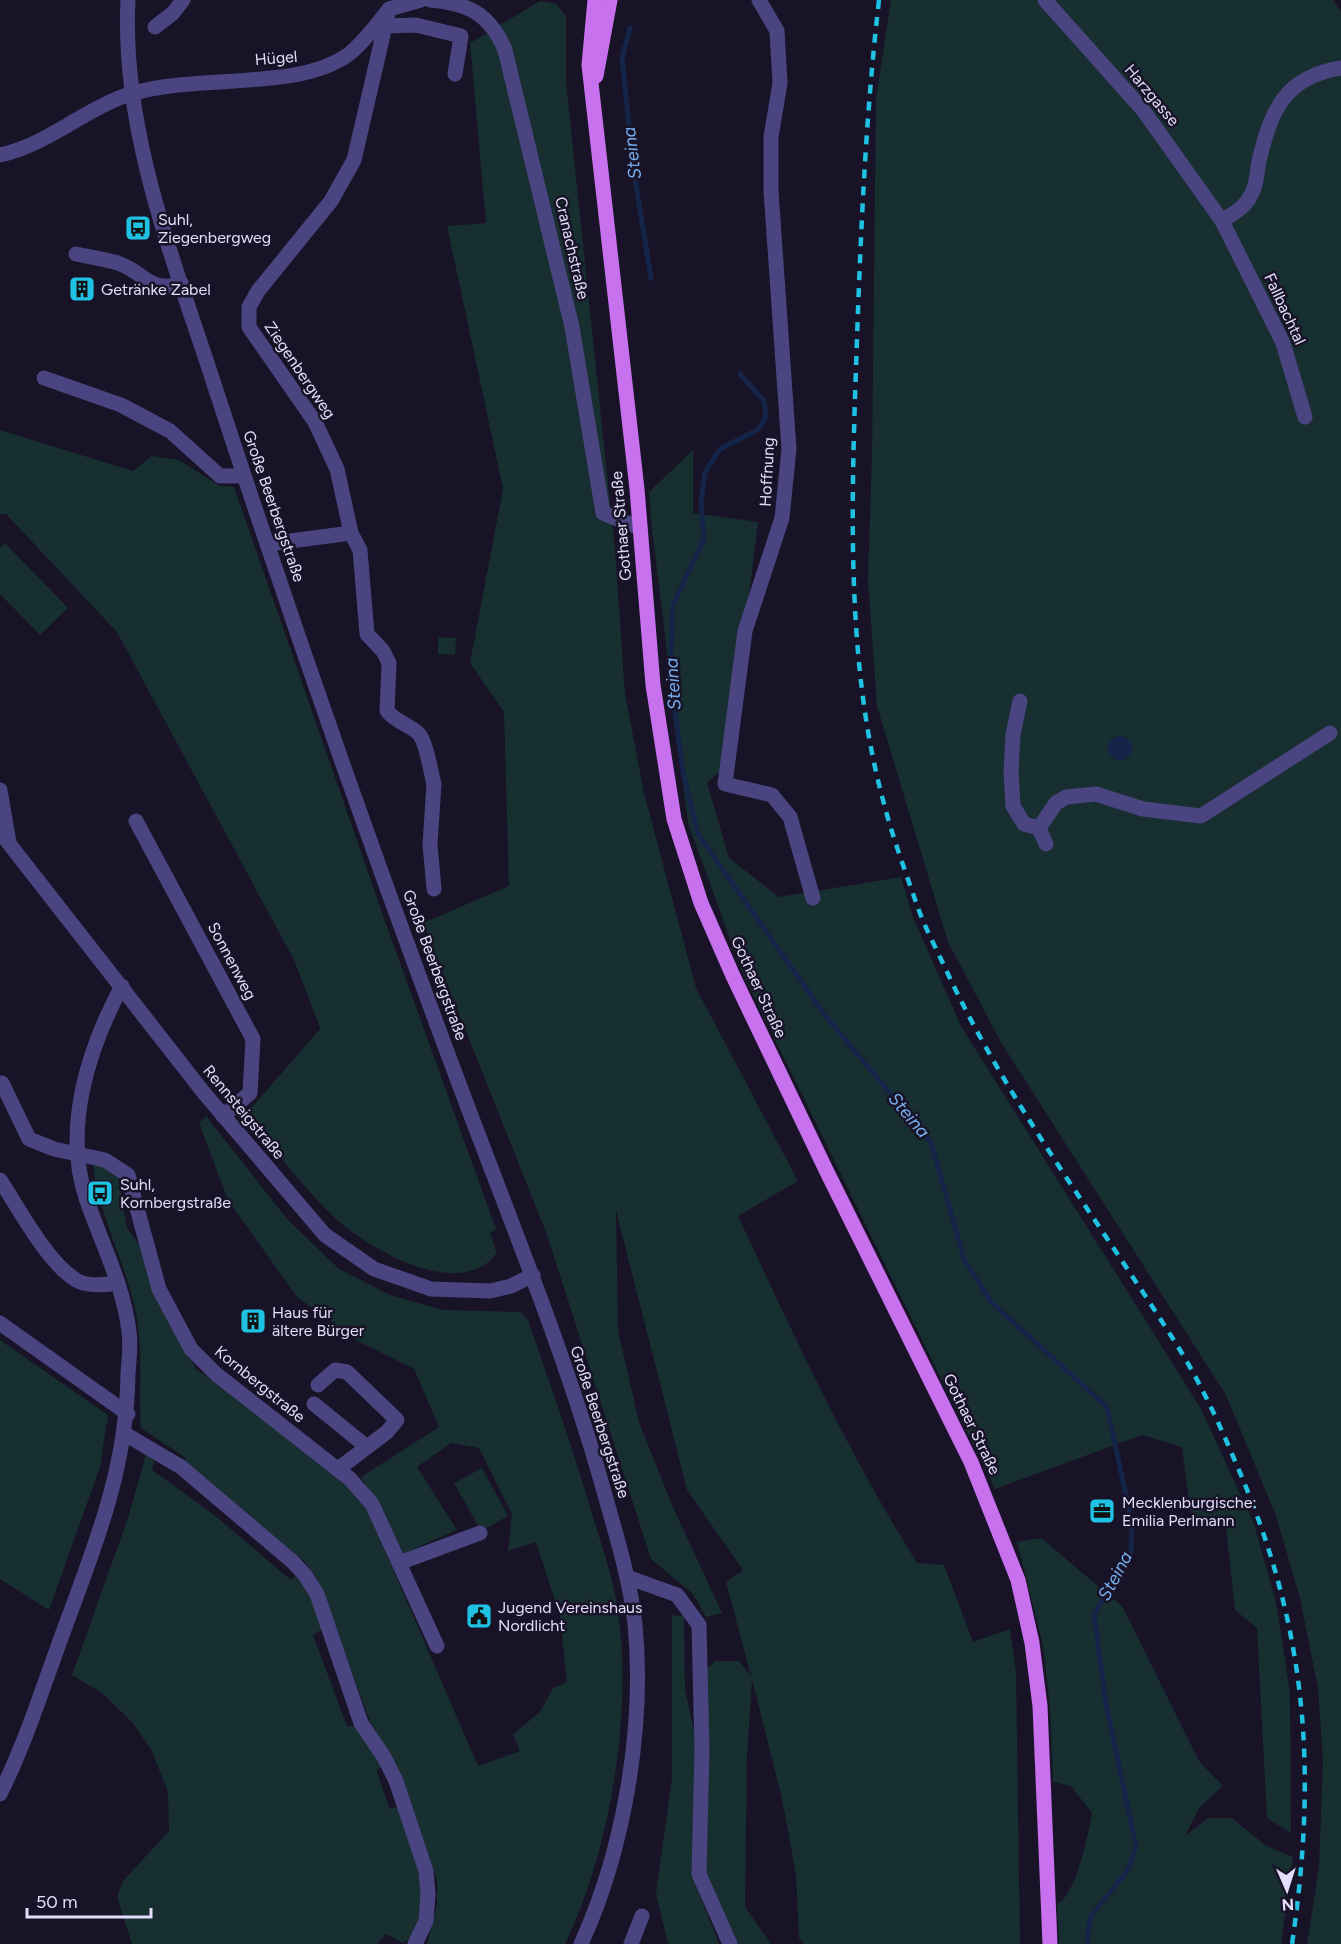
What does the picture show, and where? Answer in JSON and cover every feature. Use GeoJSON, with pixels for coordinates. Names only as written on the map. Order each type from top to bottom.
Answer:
{"type":"FeatureCollection","features":[{"type":"Feature","properties":{"kind":"main road","name":"Gothaer Straße"},"geometry":{"type":"LineString","coordinates":[[595,0],[589,65],[594,88],[600,170],[640,528],[662,753],[674,819],[701,903],[776,1066],[971,1462],[1018,1580],[1032,1643],[1040,1706],[1050,1944]]}},
{"type":"Feature","properties":{"kind":"main road"},"geometry":{"type":"LineString","coordinates":[[594,88],[610,0]]}},
{"type":"Feature","properties":{"kind":"street","name":"Große Beerbergstraße"},"geometry":{"type":"LineString","coordinates":[[128,0],[128,55],[132,93],[142,145],[182,284],[244,476],[403,931],[533,1275],[598,1468],[627,1577],[635,1630],[636,1668],[630,1776],[616,1841],[581,1944]]}},
{"type":"Feature","properties":{"kind":"street"},"geometry":{"type":"LineString","coordinates":[[155,27],[173,13],[183,0]]}},
{"type":"Feature","properties":{"kind":"street"},"geometry":{"type":"LineString","coordinates":[[391,4],[421,0]]}},
{"type":"Feature","properties":{"kind":"street","name":"Cranachstraße"},"geometry":{"type":"LineString","coordinates":[[430,0],[451,2],[479,13],[497,30],[505,50],[572,327],[603,513],[640,528]]}},
{"type":"Feature","properties":{"kind":"street","name":"Hoffnung"},"geometry":{"type":"LineString","coordinates":[[759,0],[777,31],[780,83],[771,137],[771,191],[789,449],[782,518],[745,631],[725,784],[772,795],[790,818],[813,898]]}},
{"type":"Feature","properties":{"kind":"street","name":"Harzgasse"},"geometry":{"type":"LineString","coordinates":[[1045,0],[1143,110],[1222,221]]}},
{"type":"Feature","properties":{"kind":"street","name":"Hügel"},"geometry":{"type":"LineString","coordinates":[[0,155],[52,136],[118,98],[132,93],[204,82],[310,73],[347,55],[363,42],[391,4]]}},
{"type":"Feature","properties":{"kind":"street","name":"Ziegenbergweg"},"geometry":{"type":"LineString","coordinates":[[391,4],[354,160],[331,201],[258,291],[249,307],[248,317],[254,337],[283,374],[325,441],[344,492],[351,533],[360,550],[367,634],[383,651],[389,663],[387,711],[395,720],[418,733],[422,738],[432,776],[430,844],[434,889]]}},
{"type":"Feature","properties":{"kind":"street"},"geometry":{"type":"LineString","coordinates":[[385,26],[416,25],[461,36],[455,74]]}},
{"type":"Feature","properties":{"kind":"street"},"geometry":{"type":"LineString","coordinates":[[1222,221],[1242,208],[1253,192],[1274,111],[1294,85],[1321,71],[1341,68]]}},
{"type":"Feature","properties":{"kind":"street","name":"Fallbachtal"},"geometry":{"type":"LineString","coordinates":[[1222,221],[1283,343],[1305,417]]}},
{"type":"Feature","properties":{"kind":"street"},"geometry":{"type":"LineString","coordinates":[[76,254],[120,264],[156,286],[166,288],[182,284]]}},
{"type":"Feature","properties":{"kind":"street"},"geometry":{"type":"LineString","coordinates":[[44,378],[121,405],[170,431],[220,476],[244,476]]}},
{"type":"Feature","properties":{"kind":"street"},"geometry":{"type":"LineString","coordinates":[[268,544],[351,533]]}},
{"type":"Feature","properties":{"kind":"street"},"geometry":{"type":"LineString","coordinates":[[1020,701],[1013,744],[1013,806],[1024,824],[1040,828]]}},
{"type":"Feature","properties":{"kind":"street"},"geometry":{"type":"LineString","coordinates":[[1040,828],[1056,803],[1066,797],[1096,794],[1143,810],[1201,816],[1330,733]]}},
{"type":"Feature","properties":{"kind":"street"},"geometry":{"type":"LineString","coordinates":[[0,790],[4,837]]}},
{"type":"Feature","properties":{"kind":"street","name":"Sonnenweg"},"geometry":{"type":"LineString","coordinates":[[136,821],[253,1039],[250,1093],[223,1116]]}},
{"type":"Feature","properties":{"kind":"street"},"geometry":{"type":"LineString","coordinates":[[1040,828],[1046,844]]}},
{"type":"Feature","properties":{"kind":"street","name":"Rennsteigstraße"},"geometry":{"type":"LineString","coordinates":[[4,837],[223,1116],[325,1235],[374,1269],[431,1289],[473,1292],[511,1286],[533,1275]]}},
{"type":"Feature","properties":{"kind":"street"},"geometry":{"type":"LineString","coordinates":[[2,1785],[108,1510],[125,1434],[128,1414],[129,1332],[117,1283],[86,1197],[76,1154],[86,1071],[107,1014],[122,986]]}},
{"type":"Feature","properties":{"kind":"street","name":"Kornbergstraße"},"geometry":{"type":"LineString","coordinates":[[2,1083],[29,1139],[54,1149],[105,1160],[128,1175],[159,1289],[191,1349],[216,1374],[338,1468],[372,1504],[437,1646]]}},
{"type":"Feature","properties":{"kind":"street"},"geometry":{"type":"LineString","coordinates":[[0,1180],[56,1263],[78,1281],[102,1286],[117,1283]]}},
{"type":"Feature","properties":{"kind":"street"},"geometry":{"type":"LineString","coordinates":[[0,1323],[128,1414]]}},
{"type":"Feature","properties":{"kind":"street"},"geometry":{"type":"LineString","coordinates":[[318,1385],[335,1370],[347,1372],[397,1420],[387,1432],[338,1468]]}},
{"type":"Feature","properties":{"kind":"street"},"geometry":{"type":"LineString","coordinates":[[314,1404],[367,1447]]}},
{"type":"Feature","properties":{"kind":"street"},"geometry":{"type":"LineString","coordinates":[[125,1434],[181,1467],[293,1562],[317,1594],[362,1723],[396,1780],[426,1871],[428,1894],[426,1922],[415,1944]]}},
{"type":"Feature","properties":{"kind":"street"},"geometry":{"type":"LineString","coordinates":[[399,1563],[480,1533]]}},
{"type":"Feature","properties":{"kind":"street"},"geometry":{"type":"LineString","coordinates":[[627,1577],[677,1595],[699,1625],[702,1750],[699,1874],[730,1944]]}},
{"type":"Feature","properties":{"kind":"street"},"geometry":{"type":"LineString","coordinates":[[631,1944],[642,1916]]}},
{"type":"Feature","properties":{"kind":"green space"},"geometry":{"type":"Polygon","coordinates":[[[891,0],[1333,0],[1341,12],[1341,1944],[1307,1944],[1319,1868],[1323,1761],[1318,1688],[1300,1598],[1276,1516],[1226,1395],[1002,1044],[948,942],[877,706],[868,579],[872,456],[876,99],[891,0]]]}},
{"type":"Feature","properties":{"kind":"green space"},"geometry":{"type":"Polygon","coordinates":[[[540,1],[556,4],[566,16],[566,82],[615,551],[625,694],[644,793],[696,988],[798,1181],[738,1216],[845,1436],[917,1563],[944,1565],[973,1642],[1010,1629],[1016,1671],[1020,1944],[804,1944],[799,1938],[796,1874],[782,1799],[752,1680],[747,1756],[745,1907],[771,1944],[738,1944],[705,1876],[705,1671],[715,1661],[739,1661],[751,1676],[726,1582],[743,1570],[687,1490],[616,1210],[618,1331],[639,1422],[672,1505],[722,1613],[706,1617],[693,1594],[651,1559],[547,1235],[423,923],[509,886],[504,712],[470,663],[503,489],[447,226],[486,223],[470,43],[540,1]]]}},
{"type":"Feature","properties":{"kind":"green space"},"geometry":{"type":"Polygon","coordinates":[[[0,430],[133,471],[152,456],[179,460],[220,486],[234,487],[385,921],[496,1229],[490,1233],[497,1253],[481,1267],[461,1273],[439,1272],[415,1266],[370,1244],[350,1231],[324,1207],[245,1115],[320,1029],[319,1025],[294,960],[117,632],[6,514],[0,514],[0,430]]]}},
{"type":"Feature","properties":{"kind":"green space"},"geometry":{"type":"Polygon","coordinates":[[[693,450],[693,513],[758,522],[729,763],[707,783],[729,858],[779,897],[901,877],[912,915],[961,1026],[1201,1409],[1254,1524],[1276,1602],[1290,1692],[1291,1833],[1267,1818],[1257,1628],[1235,1610],[1226,1528],[1191,1516],[1182,1447],[1142,1435],[995,1489],[742,972],[688,823],[652,529],[649,492],[693,450]]]}},
{"type":"Feature","properties":{"kind":"green space"},"geometry":{"type":"Polygon","coordinates":[[[5,543],[68,608],[40,635],[0,594],[0,548],[5,543]]]}},
{"type":"Feature","properties":{"kind":"green space"},"geometry":{"type":"Polygon","coordinates":[[[438,637],[456,638],[455,655],[438,654],[438,637]]]}},
{"type":"Feature","properties":{"kind":"green space"},"geometry":{"type":"Polygon","coordinates":[[[206,1116],[287,1219],[339,1269],[390,1295],[443,1310],[521,1312],[528,1320],[607,1562],[618,1611],[622,1651],[620,1736],[606,1825],[581,1907],[565,1944],[427,1944],[437,1904],[437,1880],[398,1771],[370,1721],[316,1577],[305,1562],[184,1462],[186,1458],[141,1428],[140,1342],[136,1313],[132,1294],[101,1203],[93,1166],[101,1165],[118,1176],[127,1228],[140,1246],[159,1305],[196,1369],[302,1446],[351,1486],[367,1509],[478,1766],[520,1751],[513,1734],[540,1712],[553,1688],[567,1682],[560,1616],[536,1542],[508,1551],[512,1514],[479,1448],[451,1443],[417,1467],[457,1530],[403,1554],[361,1477],[439,1427],[414,1369],[358,1341],[297,1297],[228,1200],[199,1123],[206,1116]]]}},
{"type":"Feature","properties":{"kind":"green space"},"geometry":{"type":"Polygon","coordinates":[[[0,1340],[108,1415],[100,1467],[49,1610],[0,1579],[0,1340]]]}},
{"type":"Feature","properties":{"kind":"green space"},"geometry":{"type":"Polygon","coordinates":[[[146,1454],[155,1459],[152,1470],[213,1514],[291,1580],[299,1573],[307,1585],[324,1629],[313,1635],[347,1726],[360,1726],[383,1767],[376,1770],[390,1809],[400,1806],[415,1853],[420,1872],[424,1909],[422,1924],[411,1939],[403,1943],[386,1934],[377,1944],[132,1944],[117,1897],[123,1881],[169,1831],[168,1792],[151,1749],[132,1722],[102,1693],[72,1675],[128,1518],[146,1454]]]}},
{"type":"Feature","properties":{"kind":"green space"},"geometry":{"type":"Polygon","coordinates":[[[482,1468],[508,1516],[481,1531],[454,1483],[482,1468]]]}},
{"type":"Feature","properties":{"kind":"green space"},"geometry":{"type":"Polygon","coordinates":[[[1041,1538],[1122,1606],[1199,1761],[1223,1786],[1199,1808],[1185,1836],[1208,1818],[1232,1818],[1265,1845],[1293,1857],[1281,1944],[1059,1944],[1057,1904],[1064,1899],[1075,1877],[1092,1813],[1071,1786],[1053,1782],[1050,1708],[1043,1645],[1017,1542],[1041,1538]]]}},
{"type":"Feature","properties":{"kind":"green space"},"geometry":{"type":"Polygon","coordinates":[[[672,1615],[684,1616],[685,1689],[696,1741],[692,1858],[697,1888],[719,1944],[668,1944],[656,1894],[672,1778],[672,1615]]]}},
{"type":"Feature","properties":{"kind":"water"},"geometry":{"type":"Polygon","coordinates":[[[1120,736],[1129,739],[1132,748],[1129,757],[1120,760],[1111,757],[1108,748],[1111,739],[1120,736]]]}},
{"type":"Feature","properties":{"kind":"waterway","name":"Steina"},"geometry":{"type":"LineString","coordinates":[[630,28],[622,58],[633,166],[651,278]]}},
{"type":"Feature","properties":{"kind":"waterway","name":"Steina"},"geometry":{"type":"LineString","coordinates":[[740,374],[764,401],[766,417],[759,429],[720,449],[705,472],[701,502],[704,539],[673,605],[670,674],[683,772],[698,834],[824,1014],[931,1142],[964,1259],[991,1302],[1107,1407],[1132,1523],[1131,1552],[1094,1614],[1106,1704],[1136,1846],[1128,1870],[1090,1917],[1087,1944]]}},
{"type":"Feature","properties":{"kind":"railway"},"geometry":{"type":"LineString","coordinates":[[879,0],[862,211],[853,453],[856,630],[870,745],[899,854],[921,916],[973,1024],[1058,1165],[1188,1364],[1223,1433],[1259,1522],[1278,1581],[1292,1639],[1300,1698],[1304,1757],[1304,1817],[1300,1879],[1292,1944]]}},
{"type":"Feature","properties":{"kind":"place","name":"Suhl, Ziegenbergweg"},"geometry":{"type":"Point","coordinates":[138,228]}},
{"type":"Feature","properties":{"kind":"place","name":"Getränke Zabel"},"geometry":{"type":"Point","coordinates":[82,289]}},
{"type":"Feature","properties":{"kind":"place","name":"Suhl, Kornbergstraße"},"geometry":{"type":"Point","coordinates":[100,1193]}},
{"type":"Feature","properties":{"kind":"place","name":"Haus für ältere Bürger"},"geometry":{"type":"Point","coordinates":[253,1321]}},
{"type":"Feature","properties":{"kind":"place","name":"Mecklenburgische: Emilia Perlmann"},"geometry":{"type":"Point","coordinates":[1102,1511]}},
{"type":"Feature","properties":{"kind":"place","name":"Jugend Vereinshaus Nordlicht"},"geometry":{"type":"Point","coordinates":[479,1616]}}]}
